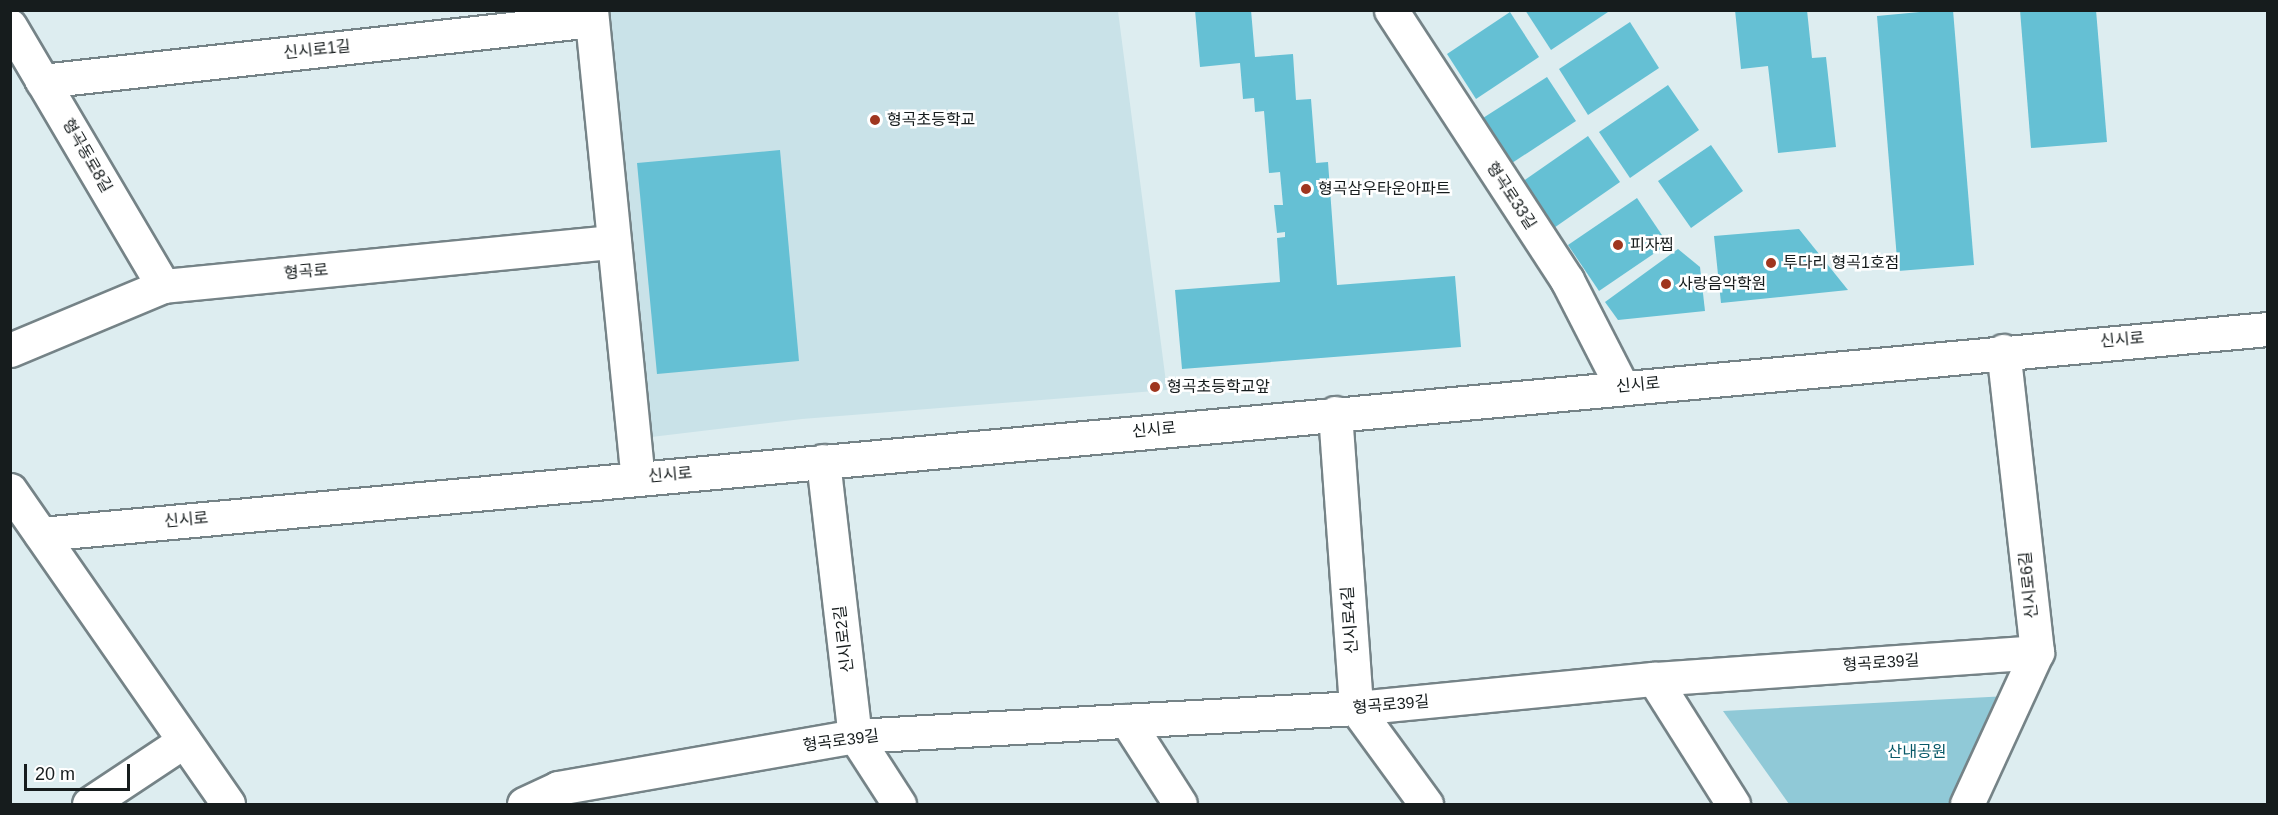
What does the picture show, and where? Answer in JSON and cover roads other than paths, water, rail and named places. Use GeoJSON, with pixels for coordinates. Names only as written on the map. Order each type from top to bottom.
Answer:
{"type":"FeatureCollection","features":[{"type":"Feature","properties":{"kind":"street","name":"형곡로33길"},"geometry":{"type":"LineString","coordinates":[[1391,10],[1566,280],[1622,387]]}},
{"type":"Feature","properties":{"kind":"street","name":"신시로1길"},"geometry":{"type":"LineString","coordinates":[[42,81],[591,15],[638,478]]}},
{"type":"Feature","properties":{"kind":"street","name":"형곡동로8길"},"geometry":{"type":"LineString","coordinates":[[10,26],[163,286]]}},
{"type":"Feature","properties":{"kind":"street","name":"형곡로"},"geometry":{"type":"LineString","coordinates":[[10,350],[163,286],[614,242]]}},
{"type":"Feature","properties":{"kind":"street"},"geometry":{"type":"LineString","coordinates":[[2202,332],[2268,306]]}},
{"type":"Feature","properties":{"kind":"street","name":"신시로"},"geometry":{"type":"LineString","coordinates":[[41,534],[2202,332],[2268,329]]}},
{"type":"Feature","properties":{"kind":"street","name":"신시로6길"},"geometry":{"type":"LineString","coordinates":[[2003,351],[2037,651]]}},
{"type":"Feature","properties":{"kind":"street","name":"신시로4길"},"geometry":{"type":"LineString","coordinates":[[1335,413],[1356,708]]}},
{"type":"Feature","properties":{"kind":"street","name":"신시로2길"},"geometry":{"type":"LineString","coordinates":[[823,461],[855,736],[899,804]]}},
{"type":"Feature","properties":{"kind":"street"},"geometry":{"type":"LineString","coordinates":[[10,490],[228,804]]}},
{"type":"Feature","properties":{"kind":"street"},"geometry":{"type":"LineString","coordinates":[[1967,804],[2037,651]]}},
{"type":"Feature","properties":{"kind":"street","name":"형곡로39길"},"geometry":{"type":"LineString","coordinates":[[524,804],[855,736],[1356,708],[1654,679],[2037,651]]}},
{"type":"Feature","properties":{"kind":"street"},"geometry":{"type":"LineString","coordinates":[[1654,679],[1733,804]]}},
{"type":"Feature","properties":{"kind":"street"},"geometry":{"type":"LineString","coordinates":[[1356,708],[1426,804]]}},
{"type":"Feature","properties":{"kind":"street"},"geometry":{"type":"LineString","coordinates":[[1127,721],[1180,804]]}},
{"type":"Feature","properties":{"kind":"street"},"geometry":{"type":"LineString","coordinates":[[89,804],[184,741]]}},
{"type":"Feature","properties":{"kind":"place","name":"형곡초등학교"},"geometry":{"type":"Point","coordinates":[875,120]}},
{"type":"Feature","properties":{"kind":"place","name":"형곡삼우타운아파트"},"geometry":{"type":"Point","coordinates":[1306,189]}},
{"type":"Feature","properties":{"kind":"place","name":"피자찝"},"geometry":{"type":"Point","coordinates":[1618,245]}},
{"type":"Feature","properties":{"kind":"place","name":"투다리 형곡1호점"},"geometry":{"type":"Point","coordinates":[1771,263]}},
{"type":"Feature","properties":{"kind":"place","name":"사랑음악학원"},"geometry":{"type":"Point","coordinates":[1666,284]}},
{"type":"Feature","properties":{"kind":"place","name":"형곡초등학교앞"},"geometry":{"type":"Point","coordinates":[1155,387]}},
{"type":"Feature","properties":{"kind":"park label","name":"산내공원"},"geometry":{"type":"Point","coordinates":[1917,752]}}]}
